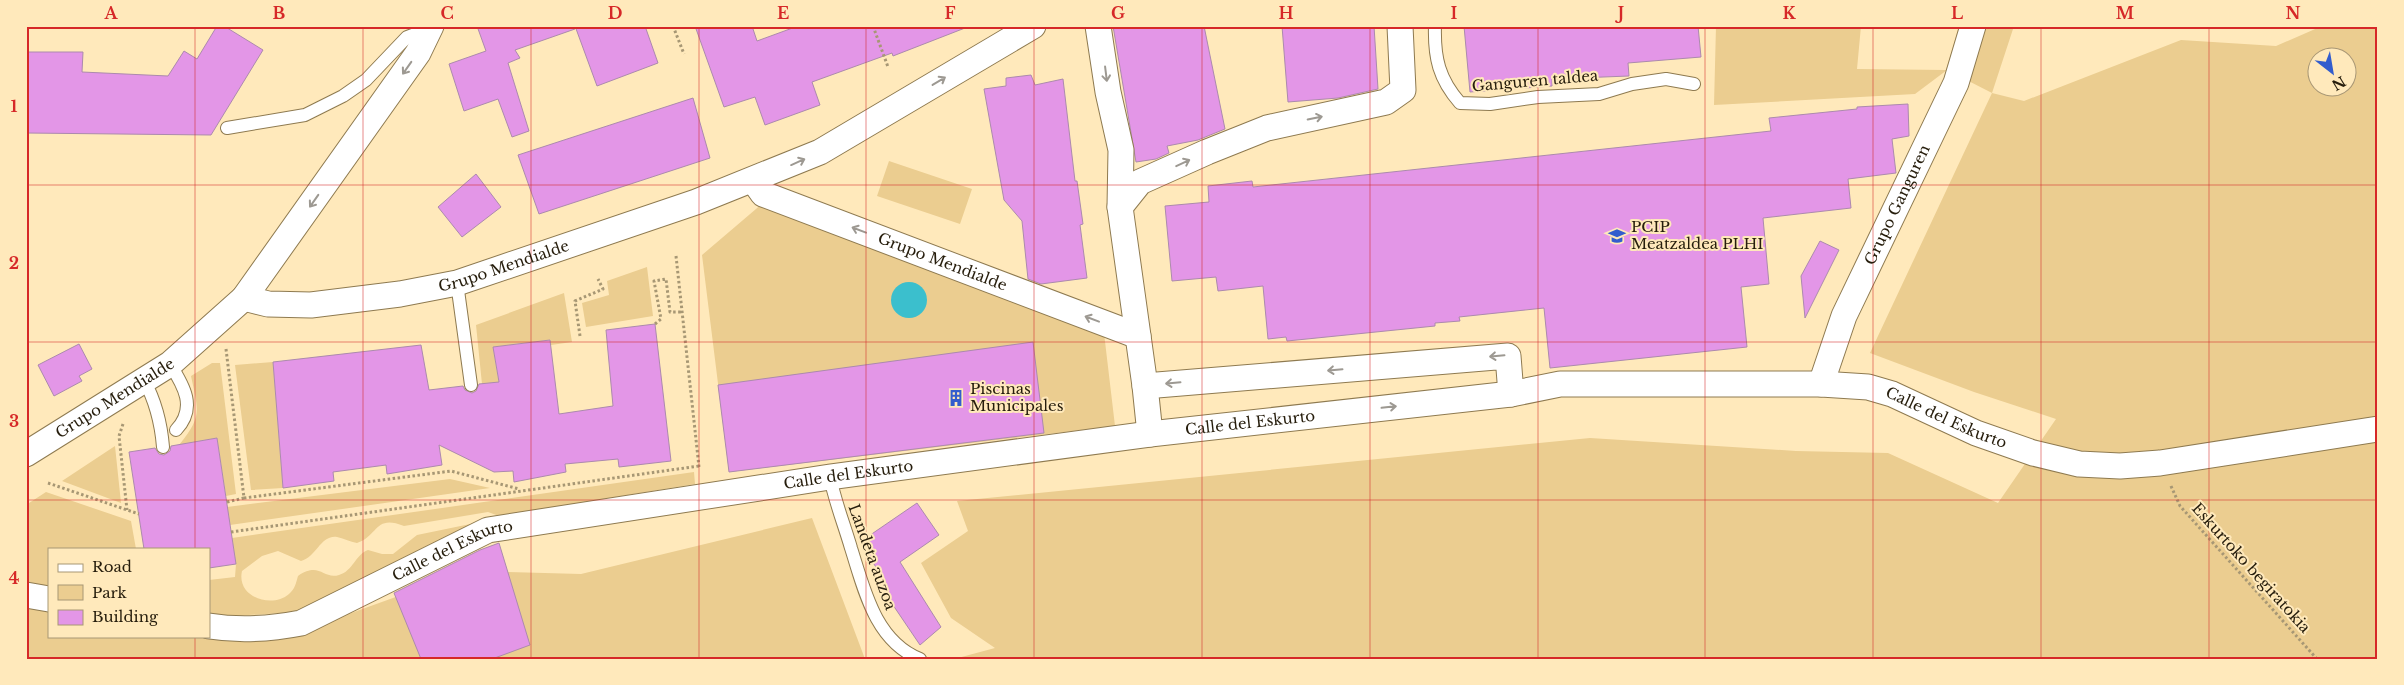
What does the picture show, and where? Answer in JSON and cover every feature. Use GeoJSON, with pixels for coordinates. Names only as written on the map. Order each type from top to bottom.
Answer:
{"type":"FeatureCollection","features":[{"type":"Feature","properties":{"kind":"street","name":"Grupo Mendialde"},"geometry":{"type":"LineString","coordinates":[[244,298],[268,304],[311,305],[400,294],[456,283],[696,202],[820,152],[1033,26]]}},
{"type":"Feature","properties":{"kind":"street"},"geometry":{"type":"LineString","coordinates":[[1098,26],[1108,92],[1121,150],[1120,207],[1150,434]]}},
{"type":"Feature","properties":{"kind":"street"},"geometry":{"type":"LineString","coordinates":[[1120,207],[1140,182],[1207,152],[1268,128],[1386,102],[1403,90],[1400,26]]}},
{"type":"Feature","properties":{"kind":"street","name":"Grupo Ganguren"},"geometry":{"type":"LineString","coordinates":[[1821,384],[1844,316],[1956,83],[1973,26]]}},
{"type":"Feature","properties":{"kind":"street","name":"Grupo Mendialde"},"geometry":{"type":"LineString","coordinates":[[26,454],[170,364],[244,298],[418,53],[431,27]]}},
{"type":"Feature","properties":{"kind":"street"},"geometry":{"type":"LineString","coordinates":[[1121,150],[1133,166],[1153,176]]}},
{"type":"Feature","properties":{"kind":"street","name":"Grupo Mendialde"},"geometry":{"type":"LineString","coordinates":[[753,180],[763,194],[1138,336]]}},
{"type":"Feature","properties":{"kind":"street"},"geometry":{"type":"LineString","coordinates":[[1145,386],[1508,356],[1511,394]]}},
{"type":"Feature","properties":{"kind":"street","name":"Calle del Eskurto"},"geometry":{"type":"LineString","coordinates":[[210,626],[269,629],[301,623],[488,530],[830,477],[1150,434],[1511,394],[1560,384],[1821,384],[1868,387],[1892,394],[1976,433],[2033,453],[2079,464],[2120,466],[2160,463],[2378,429]]}},
{"type":"Feature","properties":{"kind":"street"},"geometry":{"type":"LineString","coordinates":[[26,595],[48,599]]}},
{"type":"Feature","properties":{"kind":"lane","name":"Ganguren taldea"},"geometry":{"type":"LineString","coordinates":[[1435,26],[1434,52],[1446,88],[1460,103],[1490,104],[1538,97],[1600,94],[1632,84],[1666,79],[1694,84]]}},
{"type":"Feature","properties":{"kind":"lane"},"geometry":{"type":"LineString","coordinates":[[227,128],[305,115],[343,96],[366,80],[408,37],[431,27]]}},
{"type":"Feature","properties":{"kind":"lane"},"geometry":{"type":"LineString","coordinates":[[456,283],[471,386]]}},
{"type":"Feature","properties":{"kind":"lane"},"geometry":{"type":"LineString","coordinates":[[170,364],[185,392],[187,405],[187,415],[176,430]]}},
{"type":"Feature","properties":{"kind":"lane"},"geometry":{"type":"LineString","coordinates":[[144,380],[152,394],[162,423],[163,447]]}},
{"type":"Feature","properties":{"kind":"lane","name":"Landeta auzoa"},"geometry":{"type":"LineString","coordinates":[[830,477],[836,507],[875,617],[893,640],[911,655],[920,659]]}},
{"type":"Feature","properties":{"kind":"path"},"geometry":{"type":"LineString","coordinates":[[673,26],[684,54]]}},
{"type":"Feature","properties":{"kind":"path"},"geometry":{"type":"LineString","coordinates":[[873,26],[888,67]]}},
{"type":"Feature","properties":{"kind":"path"},"geometry":{"type":"LineString","coordinates":[[676,256],[703,497]]}},
{"type":"Feature","properties":{"kind":"path"},"geometry":{"type":"LineString","coordinates":[[580,336],[575,301],[603,289],[598,279]]}},
{"type":"Feature","properties":{"kind":"path"},"geometry":{"type":"LineString","coordinates":[[655,324],[661,320],[654,281],[666,279],[670,312],[682,312]]}},
{"type":"Feature","properties":{"kind":"path"},"geometry":{"type":"LineString","coordinates":[[225,346],[244,498]]}},
{"type":"Feature","properties":{"kind":"path","name":"Eskurtoko begiratokia"},"geometry":{"type":"LineString","coordinates":[[2160,463],[2180,506],[2317,659]]}},
{"type":"Feature","properties":{"kind":"path"},"geometry":{"type":"LineString","coordinates":[[231,532],[699,466]]}},
{"type":"Feature","properties":{"kind":"path"},"geometry":{"type":"LineString","coordinates":[[227,502],[244,498],[451,471],[520,490]]}},
{"type":"Feature","properties":{"kind":"path"},"geometry":{"type":"LineString","coordinates":[[48,483],[139,514]]}},
{"type":"Feature","properties":{"kind":"green space"},"geometry":{"type":"Polygon","coordinates":[[[1716,26],[1861,26],[1857,69],[1946,70],[1959,26],[2014,26],[1992,93],[1947,70],[1915,94],[1714,105],[1716,26]]]}},
{"type":"Feature","properties":{"kind":"green space"},"geometry":{"type":"Polygon","coordinates":[[[2322,26],[2378,26],[2378,659],[954,659],[995,648],[951,618],[921,563],[968,531],[957,501],[1590,438],[1796,451],[1888,453],[1998,503],[2056,419],[1974,392],[1870,353],[1992,93],[2024,101],[2181,40],[2276,46],[2322,26]]]}},
{"type":"Feature","properties":{"kind":"green space"},"geometry":{"type":"Polygon","coordinates":[[[889,161],[972,189],[960,224],[877,196],[889,161]]]}},
{"type":"Feature","properties":{"kind":"green space"},"geometry":{"type":"Polygon","coordinates":[[[763,203],[1104,333],[1115,426],[729,472],[702,255],[763,203]]]}},
{"type":"Feature","properties":{"kind":"green space"},"geometry":{"type":"Polygon","coordinates":[[[647,267],[653,316],[586,327],[582,303],[609,295],[607,281],[647,267]]]}},
{"type":"Feature","properties":{"kind":"green space"},"geometry":{"type":"Polygon","coordinates":[[[564,293],[572,342],[551,345],[550,340],[493,347],[508,439],[482,384],[476,325],[564,293]]]}},
{"type":"Feature","properties":{"kind":"green space"},"geometry":{"type":"Polygon","coordinates":[[[273,362],[283,488],[251,490],[235,365],[273,362]]]}},
{"type":"Feature","properties":{"kind":"green space"},"geometry":{"type":"Polygon","coordinates":[[[212,363],[220,363],[236,494],[226,496],[217,438],[179,445],[192,427],[197,412],[191,376],[212,363]]]}},
{"type":"Feature","properties":{"kind":"green space"},"geometry":{"type":"Polygon","coordinates":[[[115,446],[121,503],[62,481],[115,446]]]}},
{"type":"Feature","properties":{"kind":"green space"},"geometry":{"type":"Polygon","coordinates":[[[694,472],[695,484],[499,516],[488,512],[404,526],[388,522],[382,524],[357,543],[331,537],[326,539],[306,559],[301,561],[278,551],[262,556],[242,571],[244,588],[250,594],[265,600],[274,600],[289,594],[295,586],[298,576],[305,572],[316,570],[329,575],[339,575],[348,570],[360,555],[368,550],[382,554],[393,554],[417,535],[480,522],[298,612],[232,616],[210,613],[210,580],[235,577],[236,564],[232,538],[694,472]]]}},
{"type":"Feature","properties":{"kind":"green space"},"geometry":{"type":"Polygon","coordinates":[[[450,479],[490,488],[230,525],[227,507],[450,479]]]}},
{"type":"Feature","properties":{"kind":"green space"},"geometry":{"type":"Polygon","coordinates":[[[46,492],[131,521],[136,548],[48,548],[48,588],[26,585],[26,505],[46,492]]]}},
{"type":"Feature","properties":{"kind":"green space"},"geometry":{"type":"Polygon","coordinates":[[[812,518],[865,659],[26,659],[26,607],[48,610],[48,638],[210,638],[210,636],[279,639],[468,571],[581,574],[812,518]]]}},
{"type":"Feature","properties":{"kind":"water"},"geometry":{"type":"Polygon","coordinates":[[[909,282],[921,288],[927,300],[921,312],[909,318],[897,312],[891,300],[897,288],[909,282]]]}},
{"type":"Feature","properties":{"kind":"building"},"geometry":{"type":"Polygon","coordinates":[[[217,26],[224,26],[263,50],[211,135],[26,133],[26,52],[83,52],[82,72],[168,76],[184,51],[197,59],[217,26]]]}},
{"type":"Feature","properties":{"kind":"building"},"geometry":{"type":"Polygon","coordinates":[[[477,26],[574,26],[575,29],[515,50],[520,58],[508,63],[529,131],[512,137],[498,99],[464,111],[449,64],[486,51],[477,26]]]}},
{"type":"Feature","properties":{"kind":"building"},"geometry":{"type":"Polygon","coordinates":[[[575,26],[645,26],[658,63],[597,86],[575,26]]]}},
{"type":"Feature","properties":{"kind":"building"},"geometry":{"type":"Polygon","coordinates":[[[695,26],[752,26],[757,41],[798,26],[965,28],[893,56],[892,53],[812,82],[820,105],[765,125],[755,97],[724,107],[695,26]]]}},
{"type":"Feature","properties":{"kind":"building"},"geometry":{"type":"Polygon","coordinates":[[[1113,26],[1204,26],[1225,129],[1198,140],[1167,146],[1169,153],[1156,159],[1136,162],[1113,26]]]}},
{"type":"Feature","properties":{"kind":"building"},"geometry":{"type":"Polygon","coordinates":[[[1282,26],[1374,26],[1378,89],[1338,98],[1288,102],[1282,26]]]}},
{"type":"Feature","properties":{"kind":"building"},"geometry":{"type":"Polygon","coordinates":[[[1464,26],[1698,26],[1701,57],[1628,63],[1629,76],[1552,79],[1552,86],[1470,92],[1464,26]]]}},
{"type":"Feature","properties":{"kind":"building"},"geometry":{"type":"Polygon","coordinates":[[[1031,75],[1035,85],[1063,79],[1075,181],[1077,181],[1083,224],[1080,225],[1087,278],[1041,284],[1028,279],[1022,221],[1004,200],[984,89],[1006,86],[1006,78],[1031,75]]]}},
{"type":"Feature","properties":{"kind":"building"},"geometry":{"type":"Polygon","coordinates":[[[693,98],[710,158],[539,214],[518,155],[693,98]]]}},
{"type":"Feature","properties":{"kind":"building"},"geometry":{"type":"Polygon","coordinates":[[[1908,104],[1909,136],[1892,139],[1896,173],[1848,179],[1851,208],[1763,218],[1769,284],[1741,287],[1747,347],[1550,368],[1544,308],[1459,317],[1460,321],[1435,323],[1435,326],[1287,341],[1286,337],[1268,339],[1263,286],[1218,291],[1216,277],[1172,281],[1165,206],[1209,202],[1208,186],[1252,181],[1253,187],[1771,131],[1769,118],[1857,109],[1857,107],[1908,104]]]}},
{"type":"Feature","properties":{"kind":"building"},"geometry":{"type":"Polygon","coordinates":[[[476,174],[501,207],[462,237],[438,207],[476,174]]]}},
{"type":"Feature","properties":{"kind":"building"},"geometry":{"type":"Polygon","coordinates":[[[1820,241],[1839,250],[1805,318],[1801,276],[1820,241]]]}},
{"type":"Feature","properties":{"kind":"building"},"geometry":{"type":"Polygon","coordinates":[[[655,324],[671,461],[619,467],[618,459],[565,464],[566,472],[514,482],[513,471],[494,472],[439,445],[442,465],[387,474],[386,465],[333,472],[334,481],[283,488],[273,362],[421,345],[429,390],[463,386],[465,390],[472,393],[476,391],[479,384],[499,382],[493,347],[550,340],[559,414],[613,406],[606,330],[655,324]]]}},
{"type":"Feature","properties":{"kind":"building"},"geometry":{"type":"Polygon","coordinates":[[[1033,342],[1044,433],[729,472],[718,385],[1033,342]]]}},
{"type":"Feature","properties":{"kind":"building"},"geometry":{"type":"Polygon","coordinates":[[[79,344],[92,369],[79,376],[82,381],[54,396],[38,365],[79,344]]]}},
{"type":"Feature","properties":{"kind":"building"},"geometry":{"type":"Polygon","coordinates":[[[217,438],[236,564],[210,568],[210,548],[144,548],[129,452],[155,448],[159,454],[164,455],[170,451],[171,446],[217,438]]]}},
{"type":"Feature","properties":{"kind":"building"},"geometry":{"type":"Polygon","coordinates":[[[917,503],[939,535],[900,562],[941,627],[920,645],[874,577],[879,572],[860,542],[917,503]]]}},
{"type":"Feature","properties":{"kind":"building"},"geometry":{"type":"Polygon","coordinates":[[[499,543],[530,645],[492,659],[421,659],[394,593],[480,550],[499,543]]]}},
{"type":"Feature","properties":{"kind":"place","name":"PCIP Meatzaldea PLHI"},"geometry":{"type":"Point","coordinates":[1617,236]}},
{"type":"Feature","properties":{"kind":"place","name":"Piscinas Municipales"},"geometry":{"type":"Point","coordinates":[956,398]}}]}
